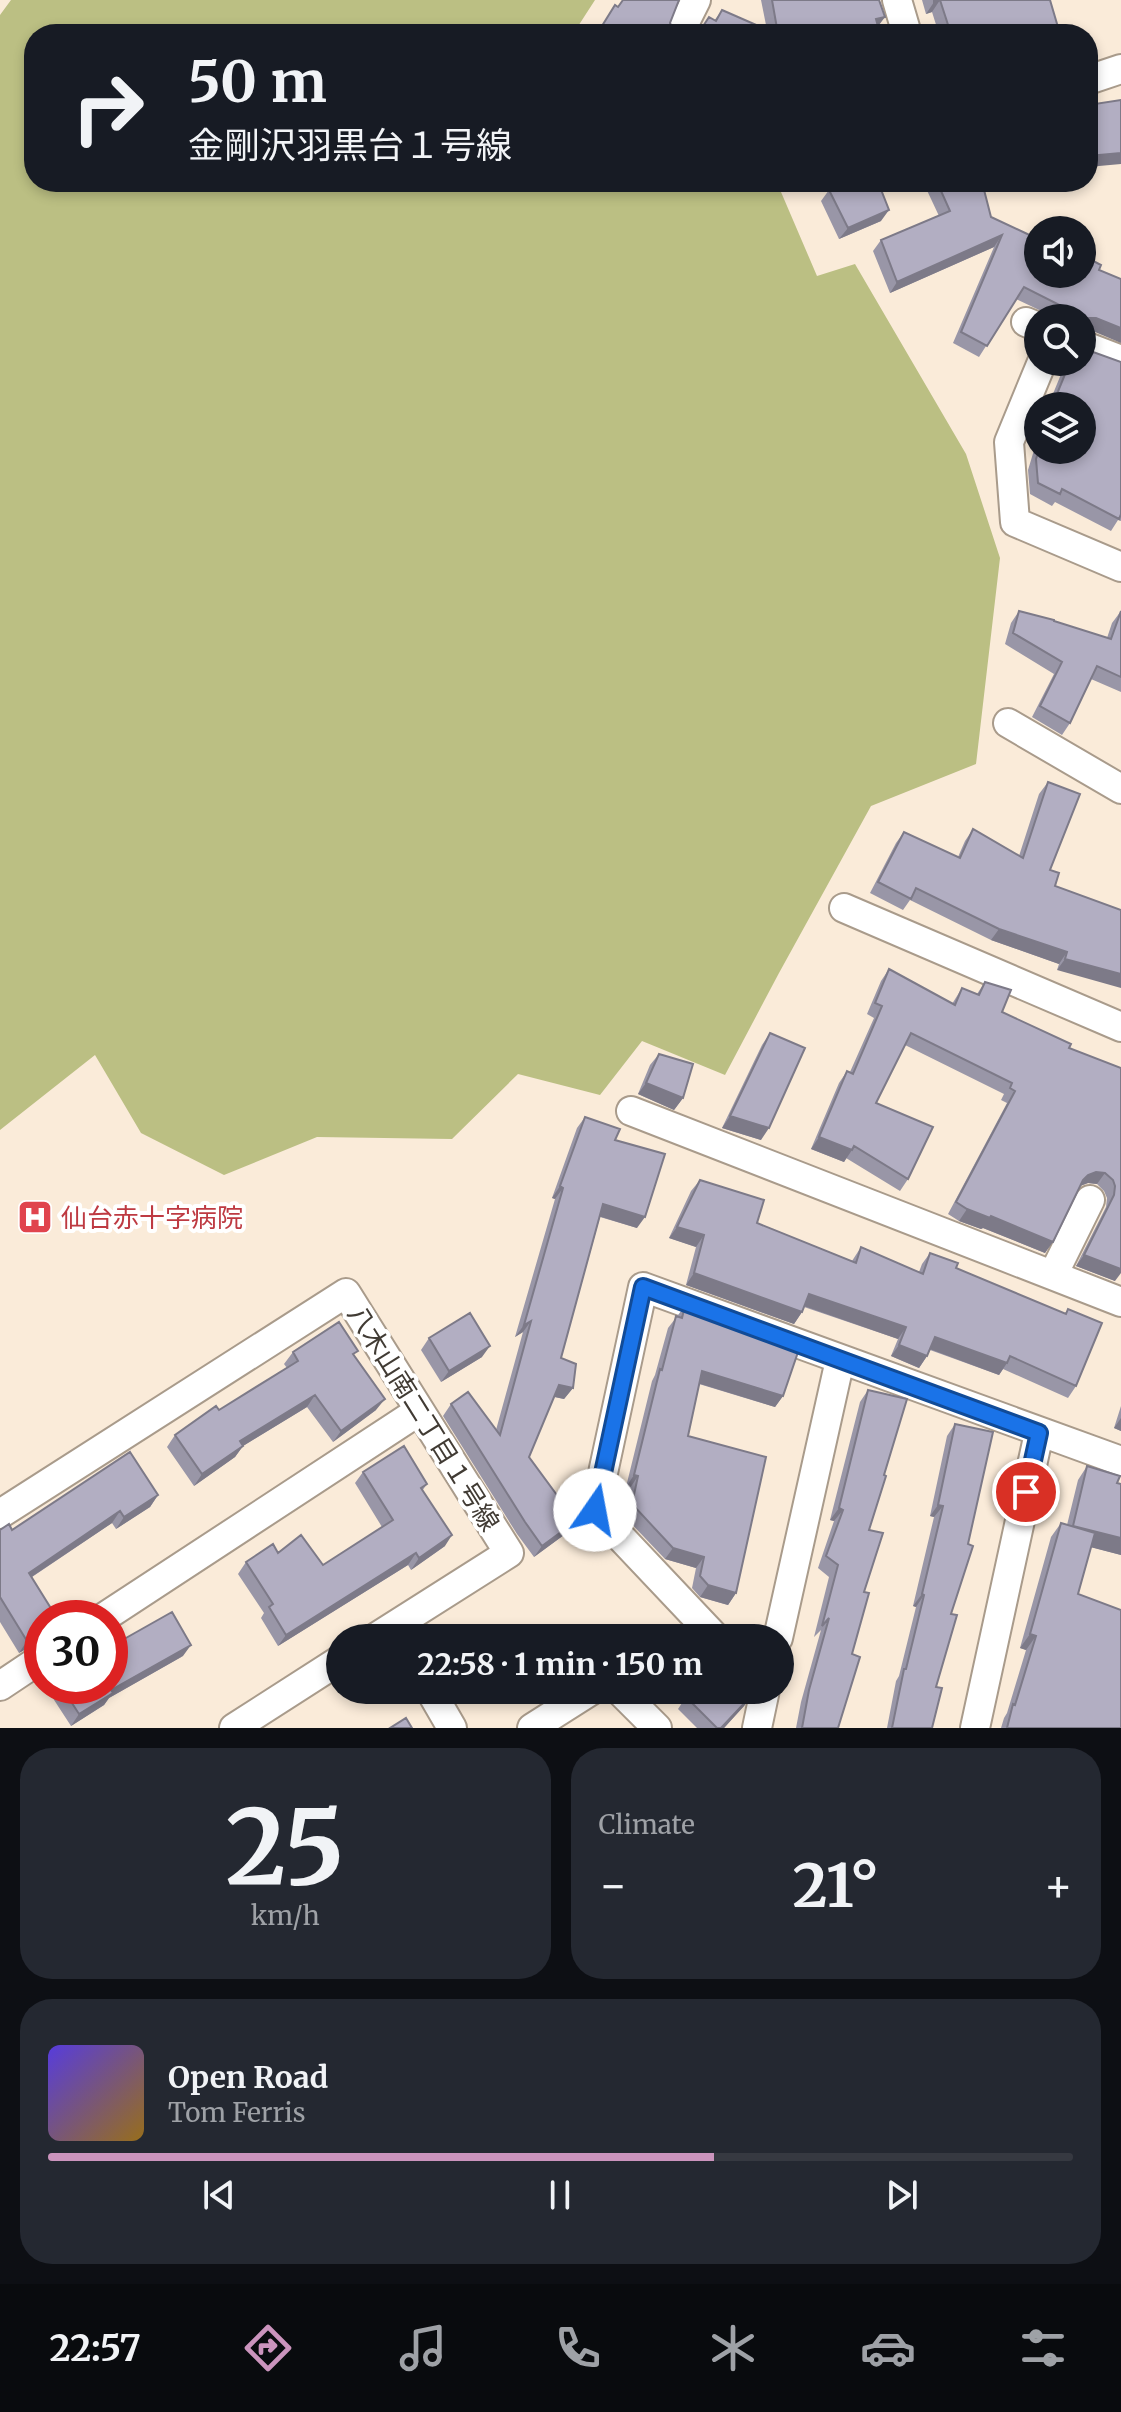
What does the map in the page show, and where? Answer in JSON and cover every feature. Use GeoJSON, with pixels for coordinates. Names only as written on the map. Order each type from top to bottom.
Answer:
{"type":"FeatureCollection","features":[{"type":"Feature","properties":{"kind":"street"},"geometry":{"type":"LineString","coordinates":[[684,24],[696,0]]}},
{"type":"Feature","properties":{"kind":"street"},"geometry":{"type":"LineString","coordinates":[[897,0],[904,24]]}},
{"type":"Feature","properties":{"kind":"street"},"geometry":{"type":"LineString","coordinates":[[1098,77],[1121,69]]}},
{"type":"Feature","properties":{"kind":"street"},"geometry":{"type":"LineString","coordinates":[[1096,350],[1121,360]]}},
{"type":"Feature","properties":{"kind":"street"},"geometry":{"type":"LineString","coordinates":[[1036,376],[1009,442],[1015,522],[1121,567]]}},
{"type":"Feature","properties":{"kind":"street"},"geometry":{"type":"LineString","coordinates":[[1008,723],[1121,789]]}},
{"type":"Feature","properties":{"kind":"street"},"geometry":{"type":"LineString","coordinates":[[844,908],[1121,1027]]}},
{"type":"Feature","properties":{"kind":"street"},"geometry":{"type":"LineString","coordinates":[[631,1111],[1121,1302]]}},
{"type":"Feature","properties":{"kind":"street"},"geometry":{"type":"LineString","coordinates":[[1053,1275],[1090,1200]]}},
{"type":"Feature","properties":{"kind":"street"},"geometry":{"type":"LineString","coordinates":[[703,1624],[595,1510],[643,1287],[1121,1461]]}},
{"type":"Feature","properties":{"kind":"street","name":"八木山南二丁目１号線"},"geometry":{"type":"LineString","coordinates":[[0,1514],[346,1293],[509,1553],[405,1624]]}},
{"type":"Feature","properties":{"kind":"street"},"geometry":{"type":"LineString","coordinates":[[781,1624],[840,1360]]}},
{"type":"Feature","properties":{"kind":"street"},"geometry":{"type":"LineString","coordinates":[[128,1602],[419,1411]]}},
{"type":"Feature","properties":{"kind":"street"},"geometry":{"type":"LineString","coordinates":[[975,1728],[1039,1433]]}},
{"type":"Feature","properties":{"kind":"street"},"geometry":{"type":"LineString","coordinates":[[0,1686],[24,1670]]}},
{"type":"Feature","properties":{"kind":"street"},"geometry":{"type":"LineString","coordinates":[[234,1728],[262,1720],[326,1671]]}},
{"type":"Feature","properties":{"kind":"street"},"geometry":{"type":"LineString","coordinates":[[438,1704],[452,1728]]}},
{"type":"Feature","properties":{"kind":"street"},"geometry":{"type":"LineString","coordinates":[[532,1728],[570,1704]]}},
{"type":"Feature","properties":{"kind":"street"},"geometry":{"type":"LineString","coordinates":[[633,1704],[657,1728]]}},
{"type":"Feature","properties":{"kind":"street"},"geometry":{"type":"LineString","coordinates":[[757,1728],[763,1704]]}},
{"type":"Feature","properties":{"kind":"green space"},"geometry":{"type":"Polygon","coordinates":[[[11,0],[595,0],[579,24],[24,24],[24,192],[781,192],[817,276],[855,264],[966,454],[1000,558],[976,764],[871,806],[725,1075],[642,1041],[600,1095],[518,1074],[452,1139],[317,1137],[224,1175],[141,1133],[95,1055],[0,1130],[0,15],[11,0]]]}},
{"type":"Feature","properties":{"kind":"building"},"geometry":{"type":"Polygon","coordinates":[[[623,0],[679,0],[670,24],[603,24],[615,5],[618,7],[623,0]]]}},
{"type":"Feature","properties":{"kind":"building"},"geometry":{"type":"Polygon","coordinates":[[[772,0],[879,0],[885,17],[876,19],[877,24],[776,24],[772,0]]]}},
{"type":"Feature","properties":{"kind":"building"},"geometry":{"type":"Polygon","coordinates":[[[940,0],[1050,0],[1057,24],[948,24],[940,0]]]}},
{"type":"Feature","properties":{"kind":"building"},"geometry":{"type":"Polygon","coordinates":[[[722,10],[754,24],[704,24],[709,17],[716,21],[722,10]]]}},
{"type":"Feature","properties":{"kind":"building"},"geometry":{"type":"Polygon","coordinates":[[[1121,100],[1121,153],[1098,155],[1098,103],[1121,100]]]}},
{"type":"Feature","properties":{"kind":"building"},"geometry":{"type":"Polygon","coordinates":[[[830,192],[882,192],[889,210],[848,228],[830,192]]]}},
{"type":"Feature","properties":{"kind":"building"},"geometry":{"type":"Polygon","coordinates":[[[941,192],[985,192],[991,217],[1024,232],[1024,287],[987,346],[961,332],[1002,235],[897,282],[881,240],[950,211],[941,192]]]}},
{"type":"Feature","properties":{"kind":"building"},"geometry":{"type":"Polygon","coordinates":[[[1096,262],[1101,265],[1099,270],[1121,279],[1121,328],[1096,318],[1096,304],[1057,304],[1026,288],[1096,288],[1096,262]]]}},
{"type":"Feature","properties":{"kind":"building"},"geometry":{"type":"Polygon","coordinates":[[[1096,353],[1121,362],[1119,519],[1062,489],[1060,494],[1038,483],[1036,464],[1096,464],[1096,392],[1058,392],[1064,376],[1096,376],[1096,353]]]}},
{"type":"Feature","properties":{"kind":"building"},"geometry":{"type":"Polygon","coordinates":[[[1019,611],[1111,639],[1121,611],[1121,677],[1097,666],[1070,723],[1040,706],[1062,662],[1013,633],[1019,611]]]}},
{"type":"Feature","properties":{"kind":"building"},"geometry":{"type":"Polygon","coordinates":[[[1048,782],[1080,794],[1050,870],[1059,873],[1055,886],[1121,910],[1121,974],[1065,959],[1067,952],[999,929],[916,888],[911,899],[878,882],[904,832],[960,858],[973,829],[1023,858],[1048,782]]]}},
{"type":"Feature","properties":{"kind":"building"},"geometry":{"type":"Polygon","coordinates":[[[889,969],[955,1005],[962,988],[979,995],[985,982],[1011,990],[1002,1012],[1071,1044],[1069,1048],[1121,1068],[1121,1269],[1084,1255],[1114,1195],[1113,1180],[1105,1173],[1096,1172],[1083,1180],[1053,1242],[956,1202],[1015,1091],[1010,1088],[1012,1083],[911,1033],[876,1103],[933,1127],[908,1179],[854,1146],[852,1150],[819,1137],[847,1071],[853,1074],[882,1006],[875,1003],[889,969]]]}},
{"type":"Feature","properties":{"kind":"building"},"geometry":{"type":"Polygon","coordinates":[[[770,1033],[805,1048],[769,1128],[730,1116],[770,1033]]]}},
{"type":"Feature","properties":{"kind":"building"},"geometry":{"type":"Polygon","coordinates":[[[659,1054],[693,1064],[683,1098],[646,1083],[659,1054]]]}},
{"type":"Feature","properties":{"kind":"building"},"geometry":{"type":"Polygon","coordinates":[[[585,1117],[620,1129],[615,1140],[665,1154],[645,1217],[603,1204],[561,1358],[576,1364],[573,1388],[559,1385],[529,1457],[576,1521],[542,1546],[451,1404],[468,1392],[500,1435],[531,1321],[524,1325],[563,1188],[560,1186],[585,1117]]]}},
{"type":"Feature","properties":{"kind":"building"},"geometry":{"type":"Polygon","coordinates":[[[700,1180],[764,1200],[757,1223],[856,1263],[861,1247],[923,1274],[930,1253],[958,1263],[956,1268],[1066,1314],[1068,1309],[1102,1323],[1076,1386],[1010,1356],[1007,1363],[935,1337],[927,1356],[899,1345],[906,1327],[809,1294],[802,1312],[694,1273],[704,1235],[677,1227],[700,1180]]]}},
{"type":"Feature","properties":{"kind":"building"},"geometry":{"type":"Polygon","coordinates":[[[685,1306],[791,1344],[790,1349],[798,1352],[783,1396],[702,1371],[688,1436],[766,1457],[736,1593],[708,1585],[700,1576],[704,1557],[673,1548],[632,1504],[638,1476],[634,1475],[660,1369],[676,1316],[682,1318],[685,1306]]]}},
{"type":"Feature","properties":{"kind":"building"},"geometry":{"type":"Polygon","coordinates":[[[470,1313],[490,1346],[449,1371],[429,1338],[470,1313]]]}},
{"type":"Feature","properties":{"kind":"building"},"geometry":{"type":"Polygon","coordinates":[[[339,1322],[358,1351],[353,1354],[385,1399],[341,1431],[315,1395],[240,1441],[243,1446],[202,1474],[175,1435],[216,1406],[219,1410],[298,1361],[293,1352],[339,1322]]]}},
{"type":"Feature","properties":{"kind":"building"},"geometry":{"type":"Polygon","coordinates":[[[868,1390],[907,1399],[869,1530],[883,1533],[864,1592],[869,1593],[852,1654],[860,1657],[838,1728],[802,1728],[829,1618],[822,1626],[838,1565],[826,1556],[843,1510],[839,1508],[868,1390]]]}},
{"type":"Feature","properties":{"kind":"building"},"geometry":{"type":"Polygon","coordinates":[[[955,1424],[993,1432],[968,1544],[973,1546],[951,1614],[957,1615],[936,1687],[942,1688],[932,1728],[892,1728],[943,1506],[938,1505],[955,1424]]]}},
{"type":"Feature","properties":{"kind":"building"},"geometry":{"type":"Polygon","coordinates":[[[404,1446],[427,1484],[421,1488],[452,1535],[419,1558],[416,1553],[286,1635],[269,1607],[273,1604],[246,1562],[273,1544],[278,1553],[301,1535],[323,1565],[393,1520],[363,1472],[404,1446]]]}},
{"type":"Feature","properties":{"kind":"building"},"geometry":{"type":"Polygon","coordinates":[[[130,1452],[158,1495],[124,1517],[120,1511],[29,1573],[46,1600],[24,1600],[24,1636],[0,1597],[0,1530],[9,1524],[12,1530],[130,1452]]]}},
{"type":"Feature","properties":{"kind":"building"},"geometry":{"type":"Polygon","coordinates":[[[1087,1466],[1120,1476],[1117,1483],[1121,1484],[1121,1538],[1073,1526],[1087,1466]]]}},
{"type":"Feature","properties":{"kind":"building"},"geometry":{"type":"Polygon","coordinates":[[[1061,1523],[1095,1533],[1078,1594],[1121,1610],[1121,1728],[1007,1728],[1036,1636],[1030,1634],[1061,1523]]]}},
{"type":"Feature","properties":{"kind":"building"},"geometry":{"type":"Polygon","coordinates":[[[172,1612],[191,1645],[128,1680],[128,1637],[172,1612]]]}},
{"type":"Feature","properties":{"kind":"building"},"geometry":{"type":"Polygon","coordinates":[[[73,1704],[95,1704],[79,1714],[73,1704]]]}},
{"type":"Feature","properties":{"kind":"building"},"geometry":{"type":"Polygon","coordinates":[[[693,1704],[744,1704],[721,1728],[717,1728],[693,1704]]]}},
{"type":"Feature","properties":{"kind":"building"},"geometry":{"type":"Polygon","coordinates":[[[406,1718],[412,1728],[390,1728],[406,1718]]]}},
{"type":"Feature","properties":{"kind":"place","name":"仙台赤十字病院"},"geometry":{"type":"Point","coordinates":[35,1217]}},
{"type":"Feature","properties":{"kind":"route"},"geometry":{"type":"LineString","coordinates":[[595,1510],[643,1287],[1039,1433],[1026,1492]]}}]}
